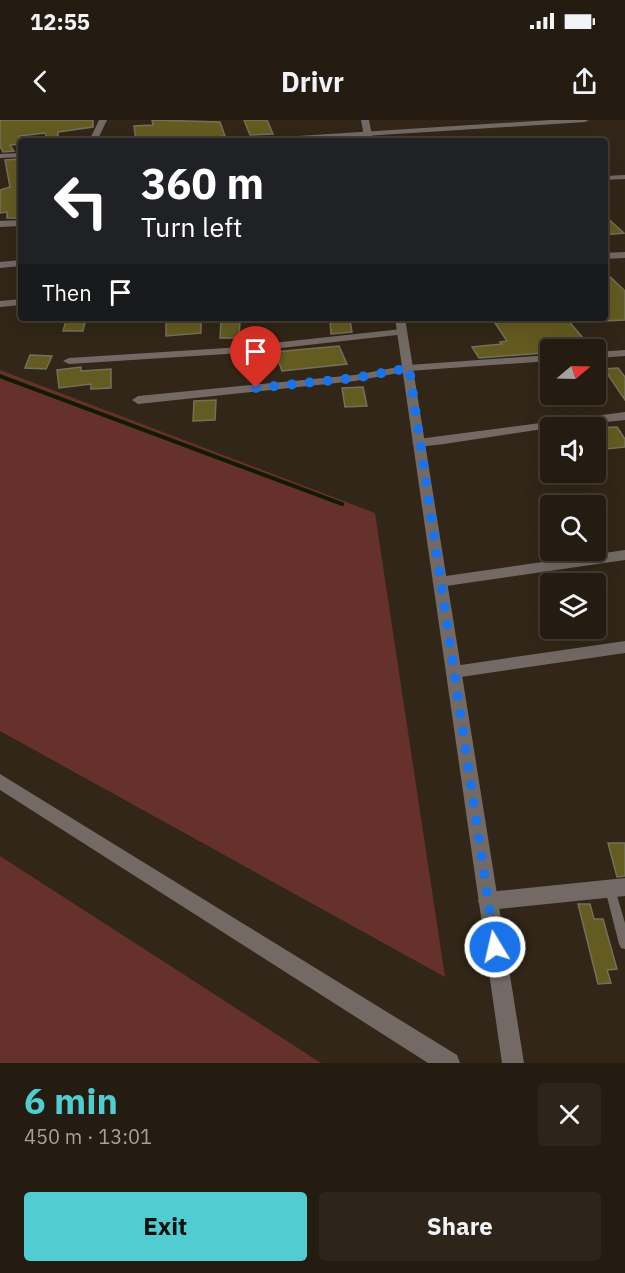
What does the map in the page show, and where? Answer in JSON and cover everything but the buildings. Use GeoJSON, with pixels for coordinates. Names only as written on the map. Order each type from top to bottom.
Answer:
{"type":"FeatureCollection","features":[{"type":"Feature","properties":{"kind":"street"},"geometry":{"type":"LineString","coordinates":[[94,138],[103,120]]}},
{"type":"Feature","properties":{"kind":"street"},"geometry":{"type":"LineString","coordinates":[[365,120],[368,137]]}},
{"type":"Feature","properties":{"kind":"street"},"geometry":{"type":"LineString","coordinates":[[338,138],[585,120]]}},
{"type":"Feature","properties":{"kind":"street"},"geometry":{"type":"LineString","coordinates":[[0,156],[18,155]]}},
{"type":"Feature","properties":{"kind":"street"},"geometry":{"type":"LineString","coordinates":[[608,178],[625,177]]}},
{"type":"Feature","properties":{"kind":"street"},"geometry":{"type":"LineString","coordinates":[[0,224],[18,223]]}},
{"type":"Feature","properties":{"kind":"street"},"geometry":{"type":"LineString","coordinates":[[608,256],[625,255]]}},
{"type":"Feature","properties":{"kind":"street"},"geometry":{"type":"LineString","coordinates":[[0,265],[18,263]]}},
{"type":"Feature","properties":{"kind":"street"},"geometry":{"type":"LineString","coordinates":[[0,304],[18,302]]}},
{"type":"Feature","properties":{"kind":"street"},"geometry":{"type":"LineString","coordinates":[[69,361],[226,351],[401,325],[513,1063]]}},
{"type":"Feature","properties":{"kind":"street"},"geometry":{"type":"LineString","coordinates":[[606,354],[625,353]]}},
{"type":"Feature","properties":{"kind":"street"},"geometry":{"type":"LineString","coordinates":[[138,399],[355,378],[409,368],[540,359]]}},
{"type":"Feature","properties":{"kind":"street"},"geometry":{"type":"LineString","coordinates":[[418,443],[467,438],[548,424],[625,416]]}},
{"type":"Feature","properties":{"kind":"street"},"geometry":{"type":"LineString","coordinates":[[440,582],[625,555]]}},
{"type":"Feature","properties":{"kind":"street"},"geometry":{"type":"LineString","coordinates":[[454,672],[625,647]]}},
{"type":"Feature","properties":{"kind":"street"},"geometry":{"type":"LineString","coordinates":[[0,781],[448,1063]]}},
{"type":"Feature","properties":{"kind":"street"},"geometry":{"type":"LineString","coordinates":[[488,901],[617,888]]}},
{"type":"Feature","properties":{"kind":"lane"},"geometry":{"type":"LineString","coordinates":[[617,888],[625,944]]}},
{"type":"Feature","properties":{"kind":"shaded area"},"geometry":{"type":"Polygon","coordinates":[[[0,370],[375,513],[445,977],[0,731],[0,370]]]}},
{"type":"Feature","properties":{"kind":"shaded area"},"geometry":{"type":"Polygon","coordinates":[[[0,856],[321,1063],[0,1063],[0,856]]]}},
{"type":"Feature","properties":{"kind":"waterway"},"geometry":{"type":"LineString","coordinates":[[0,376],[342,504]]}},
{"type":"Feature","properties":{"kind":"route"},"geometry":{"type":"LineString","coordinates":[[256,388],[355,378],[409,368],[418,443],[495,947]]}}]}
